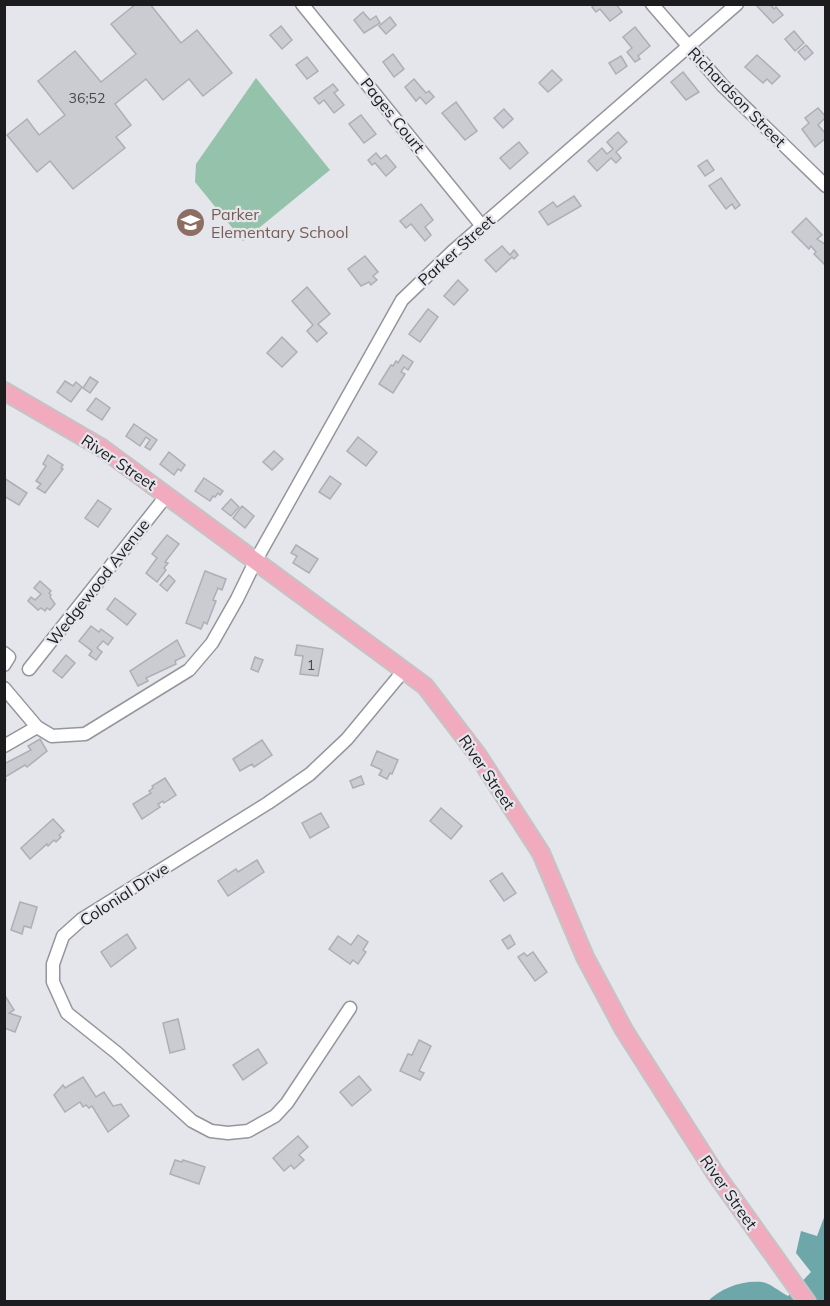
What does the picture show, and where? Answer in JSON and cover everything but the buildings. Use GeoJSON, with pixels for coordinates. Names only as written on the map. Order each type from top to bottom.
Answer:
{"type":"FeatureCollection","features":[{"type":"Feature","properties":{"kind":"main road","name":"River Street"},"geometry":{"type":"LineString","coordinates":[[4,391],[102,448],[405,669],[424,686],[477,754],[541,853],[585,957],[624,1030],[715,1173],[807,1302]]}},
{"type":"Feature","properties":{"kind":"street","name":"Pages Court"},"geometry":{"type":"LineString","coordinates":[[302,4],[483,226]]}},
{"type":"Feature","properties":{"kind":"street","name":"Richardson Street"},"geometry":{"type":"LineString","coordinates":[[652,4],[723,86],[825,186]]}},
{"type":"Feature","properties":{"kind":"street","name":"Parker Street"},"geometry":{"type":"LineString","coordinates":[[37,727],[52,736],[84,734],[189,670],[212,643],[402,300],[736,4]]}},
{"type":"Feature","properties":{"kind":"street","name":"Wedgewood Avenue"},"geometry":{"type":"LineString","coordinates":[[30,669],[167,495]]}},
{"type":"Feature","properties":{"kind":"street"},"geometry":{"type":"LineString","coordinates":[[4,653],[9,657],[4,665]]}},
{"type":"Feature","properties":{"kind":"street","name":"Colonial Drive"},"geometry":{"type":"LineString","coordinates":[[350,1008],[287,1103],[275,1116],[248,1131],[228,1133],[211,1131],[192,1121],[126,1060],[67,1013],[53,982],[53,964],[63,936],[82,919],[268,803],[310,774],[347,739],[405,669]]}},
{"type":"Feature","properties":{"kind":"street"},"geometry":{"type":"LineString","coordinates":[[4,688],[37,727],[4,747]]}},
{"type":"Feature","properties":{"kind":"green space"},"geometry":{"type":"Polygon","coordinates":[[[256,78],[330,170],[243,241],[195,182],[196,164],[256,78]]]}},
{"type":"Feature","properties":{"kind":"water"},"geometry":{"type":"Polygon","coordinates":[[[825,1215],[825,1301],[707,1302],[732,1286],[747,1282],[768,1284],[788,1296],[811,1272],[796,1253],[801,1231],[817,1236],[825,1215]]]}},
{"type":"Feature","properties":{"kind":"place","name":"Parker Elementary School"},"geometry":{"type":"Point","coordinates":[190,223]}}]}
